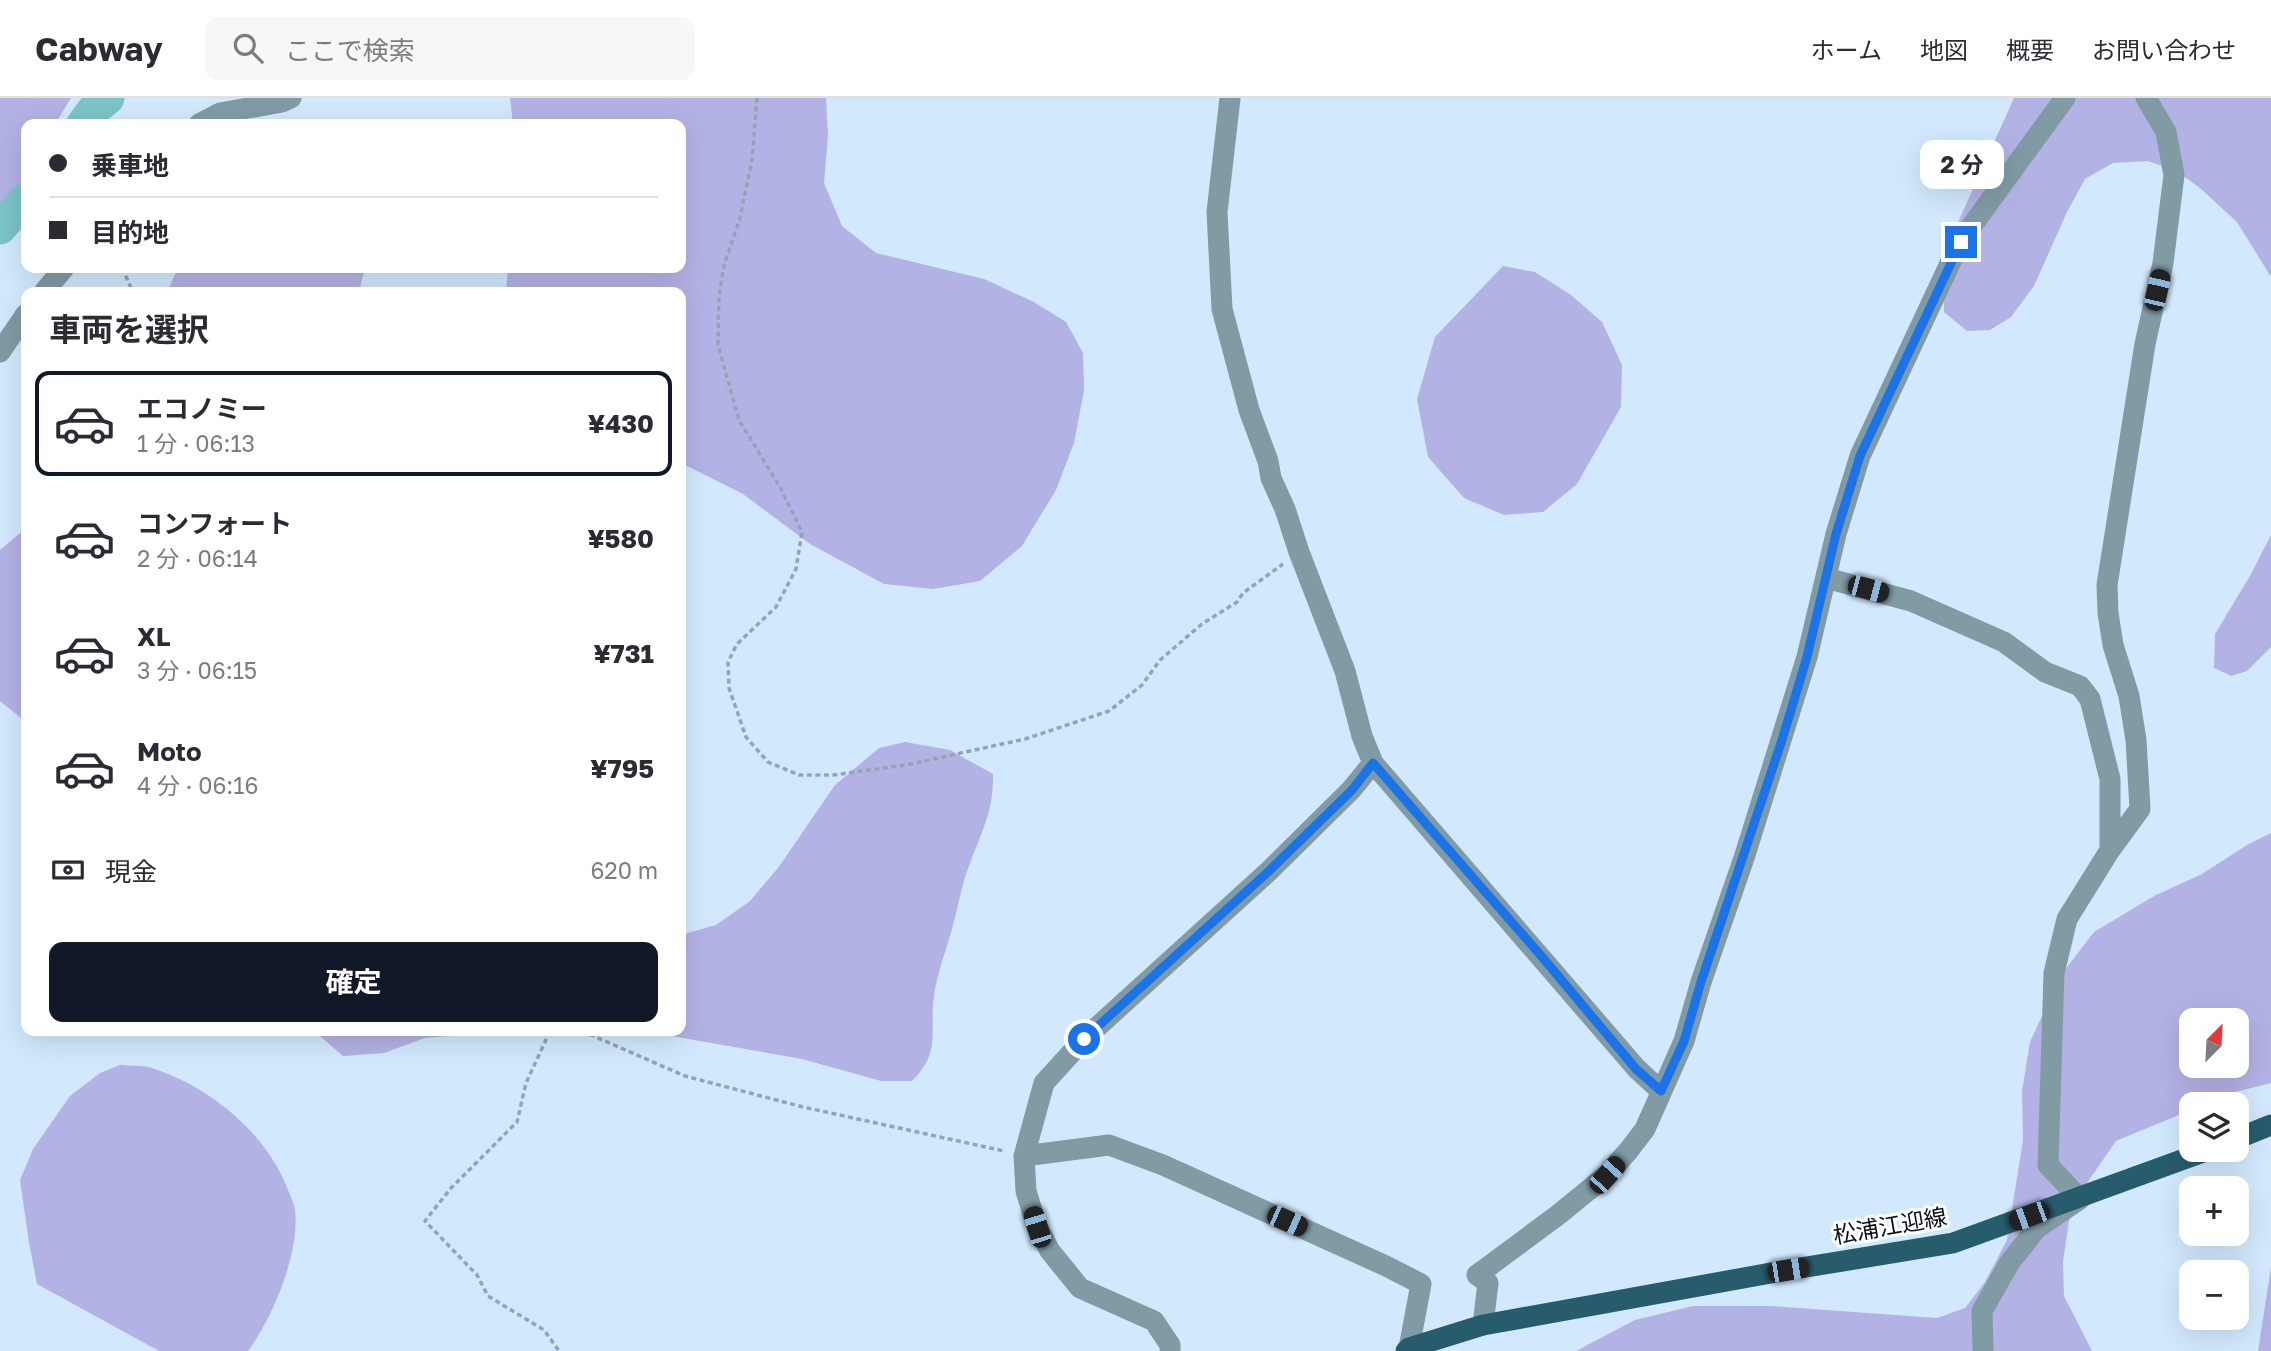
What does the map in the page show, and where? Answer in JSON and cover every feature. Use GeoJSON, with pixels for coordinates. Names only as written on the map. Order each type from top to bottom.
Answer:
{"type":"FeatureCollection","features":[{"type":"Feature","properties":{"kind":"main road"},"geometry":{"type":"LineString","coordinates":[[2249,1134],[2271,1125]]}},
{"type":"Feature","properties":{"kind":"main road","name":"松浦江迎線"},"geometry":{"type":"LineString","coordinates":[[1408,1349],[1483,1325],[1954,1243],[2179,1161]]}},
{"type":"Feature","properties":{"kind":"street"},"geometry":{"type":"LineString","coordinates":[[209,119],[220,113],[291,98]]}},
{"type":"Feature","properties":{"kind":"street"},"geometry":{"type":"LineString","coordinates":[[1230,98],[1217,212],[1222,309],[1249,410],[1268,461],[1270,478],[1285,509],[1345,671],[1362,736],[1373,763],[1636,1069],[1661,1091]]}},
{"type":"Feature","properties":{"kind":"street"},"geometry":{"type":"LineString","coordinates":[[1483,1325],[1488,1283],[1477,1275],[1607,1175],[1645,1129],[1684,1041],[1701,982],[1744,858],[1807,657],[1836,534],[1860,456],[1961,242],[2065,98]]}},
{"type":"Feature","properties":{"kind":"street"},"geometry":{"type":"LineString","coordinates":[[1983,1351],[1982,1311],[2010,1262],[2037,1228],[2080,1199],[2048,1165],[2054,973],[2067,919],[2110,850],[2140,809],[2136,740],[2129,696],[2113,645],[2107,586],[2145,344],[2163,264],[2174,175],[2166,131],[2146,98]]}},
{"type":"Feature","properties":{"kind":"street"},"geometry":{"type":"LineString","coordinates":[[48,287],[60,273]]}},
{"type":"Feature","properties":{"kind":"street"},"geometry":{"type":"LineString","coordinates":[[0,352],[21,321]]}},
{"type":"Feature","properties":{"kind":"street"},"geometry":{"type":"LineString","coordinates":[[1826,578],[1911,601],[2004,642],[2045,672],[2080,686],[2090,699],[2110,779],[2110,850]]}},
{"type":"Feature","properties":{"kind":"street"},"geometry":{"type":"LineString","coordinates":[[1170,1351],[1170,1345],[1154,1321],[1080,1288],[1050,1251],[1037,1227],[1026,1191],[1024,1156],[1044,1083],[1084,1039],[1269,871],[1352,790],[1373,763]]}},
{"type":"Feature","properties":{"kind":"street"},"geometry":{"type":"LineString","coordinates":[[1024,1156],[1109,1145],[1163,1165],[1387,1266],[1422,1284],[1408,1349]]}},
{"type":"Feature","properties":{"kind":"path"},"geometry":{"type":"LineString","coordinates":[[757,98],[752,160],[740,218],[724,265],[719,296],[718,345],[738,420],[780,487],[802,532],[796,569],[776,607],[737,644],[728,663],[729,688],[746,737],[768,762],[799,775],[834,775],[906,765],[1025,739],[1109,711],[1142,685],[1160,660],[1202,624],[1237,602],[1243,593],[1299,552]]}},
{"type":"Feature","properties":{"kind":"path"},"geometry":{"type":"LineString","coordinates":[[548,1036],[526,1083],[517,1122],[451,1188],[425,1221],[477,1275],[488,1296],[544,1330],[559,1351]]}},
{"type":"Feature","properties":{"kind":"path"},"geometry":{"type":"LineString","coordinates":[[593,1036],[685,1076],[803,1107],[1024,1156]]}},
{"type":"Feature","properties":{"kind":"shaded area"},"geometry":{"type":"Polygon","coordinates":[[[0,98],[71,98],[58,119],[21,119],[21,191],[0,230],[0,98]]]}},
{"type":"Feature","properties":{"kind":"shaded area"},"geometry":{"type":"Polygon","coordinates":[[[510,98],[826,98],[828,136],[824,183],[842,226],[876,253],[984,279],[1034,302],[1066,322],[1083,353],[1084,390],[1074,443],[1056,490],[1022,546],[980,581],[933,589],[884,584],[810,544],[743,494],[686,466],[686,287],[506,287],[508,273],[686,273],[686,119],[512,119],[510,98]]]}},
{"type":"Feature","properties":{"kind":"shaded area"},"geometry":{"type":"Polygon","coordinates":[[[2014,98],[2271,98],[2271,277],[2237,222],[2200,188],[2176,171],[2148,161],[2113,163],[2085,179],[2034,286],[2011,317],[1990,330],[1967,331],[1944,312],[1943,280],[1959,220],[2014,98]]]}},
{"type":"Feature","properties":{"kind":"shaded area"},"geometry":{"type":"Polygon","coordinates":[[[1503,266],[1535,272],[1571,295],[1602,322],[1622,365],[1621,407],[1577,484],[1543,512],[1504,515],[1464,498],[1428,457],[1417,399],[1435,337],[1503,266]]]}},
{"type":"Feature","properties":{"kind":"shaded area"},"geometry":{"type":"Polygon","coordinates":[[[176,273],[364,273],[360,287],[169,287],[176,273]]]}},
{"type":"Feature","properties":{"kind":"shaded area"},"geometry":{"type":"Polygon","coordinates":[[[21,532],[21,718],[0,701],[0,550],[21,532]]]}},
{"type":"Feature","properties":{"kind":"shaded area"},"geometry":{"type":"Polygon","coordinates":[[[2271,535],[2271,647],[2247,671],[2231,676],[2214,668],[2215,634],[2271,535]]]}},
{"type":"Feature","properties":{"kind":"shaded area"},"geometry":{"type":"Polygon","coordinates":[[[905,742],[950,750],[993,774],[989,811],[964,881],[937,979],[931,1050],[921,1070],[912,1081],[881,1081],[802,1059],[671,1036],[686,1036],[686,934],[716,925],[750,901],[778,868],[835,785],[879,748],[905,742]]]}},
{"type":"Feature","properties":{"kind":"shaded area"},"geometry":{"type":"Polygon","coordinates":[[[2271,833],[2271,1083],[2235,1092],[2179,1092],[2179,1115],[2116,1141],[2087,1183],[2069,1221],[2063,1262],[2064,1296],[2092,1351],[1576,1351],[1635,1320],[1693,1306],[1771,1306],[1937,1318],[1965,1308],[1985,1282],[2007,1240],[2023,1140],[2022,1091],[2030,1042],[2061,975],[2094,932],[2154,896],[2202,874],[2271,833]]]}},
{"type":"Feature","properties":{"kind":"shaded area"},"geometry":{"type":"Polygon","coordinates":[[[320,1036],[451,1036],[425,1038],[384,1053],[343,1056],[320,1036]]]}},
{"type":"Feature","properties":{"kind":"shaded area"},"geometry":{"type":"Polygon","coordinates":[[[120,1065],[152,1068],[213,1098],[263,1146],[286,1185],[295,1210],[289,1265],[267,1321],[248,1351],[159,1351],[37,1284],[20,1180],[33,1149],[70,1096],[100,1073],[120,1065]]]}},
{"type":"Feature","properties":{"kind":"shaded area"},"geometry":{"type":"Polygon","coordinates":[[[2271,1267],[2271,1351],[2258,1351],[2271,1267]]]}},
{"type":"Feature","properties":{"kind":"waterway"},"geometry":{"type":"LineString","coordinates":[[87,119],[108,98]]}},
{"type":"Feature","properties":{"kind":"waterway"},"geometry":{"type":"LineString","coordinates":[[0,228],[21,205]]}},
{"type":"Feature","properties":{"kind":"route"},"geometry":{"type":"LineString","coordinates":[[1084,1039],[1269,871],[1352,790],[1373,763],[1636,1069],[1661,1091],[1684,1041],[1701,982],[1782,740],[1807,657],[1836,534],[1860,456],[1961,242]]}}]}
